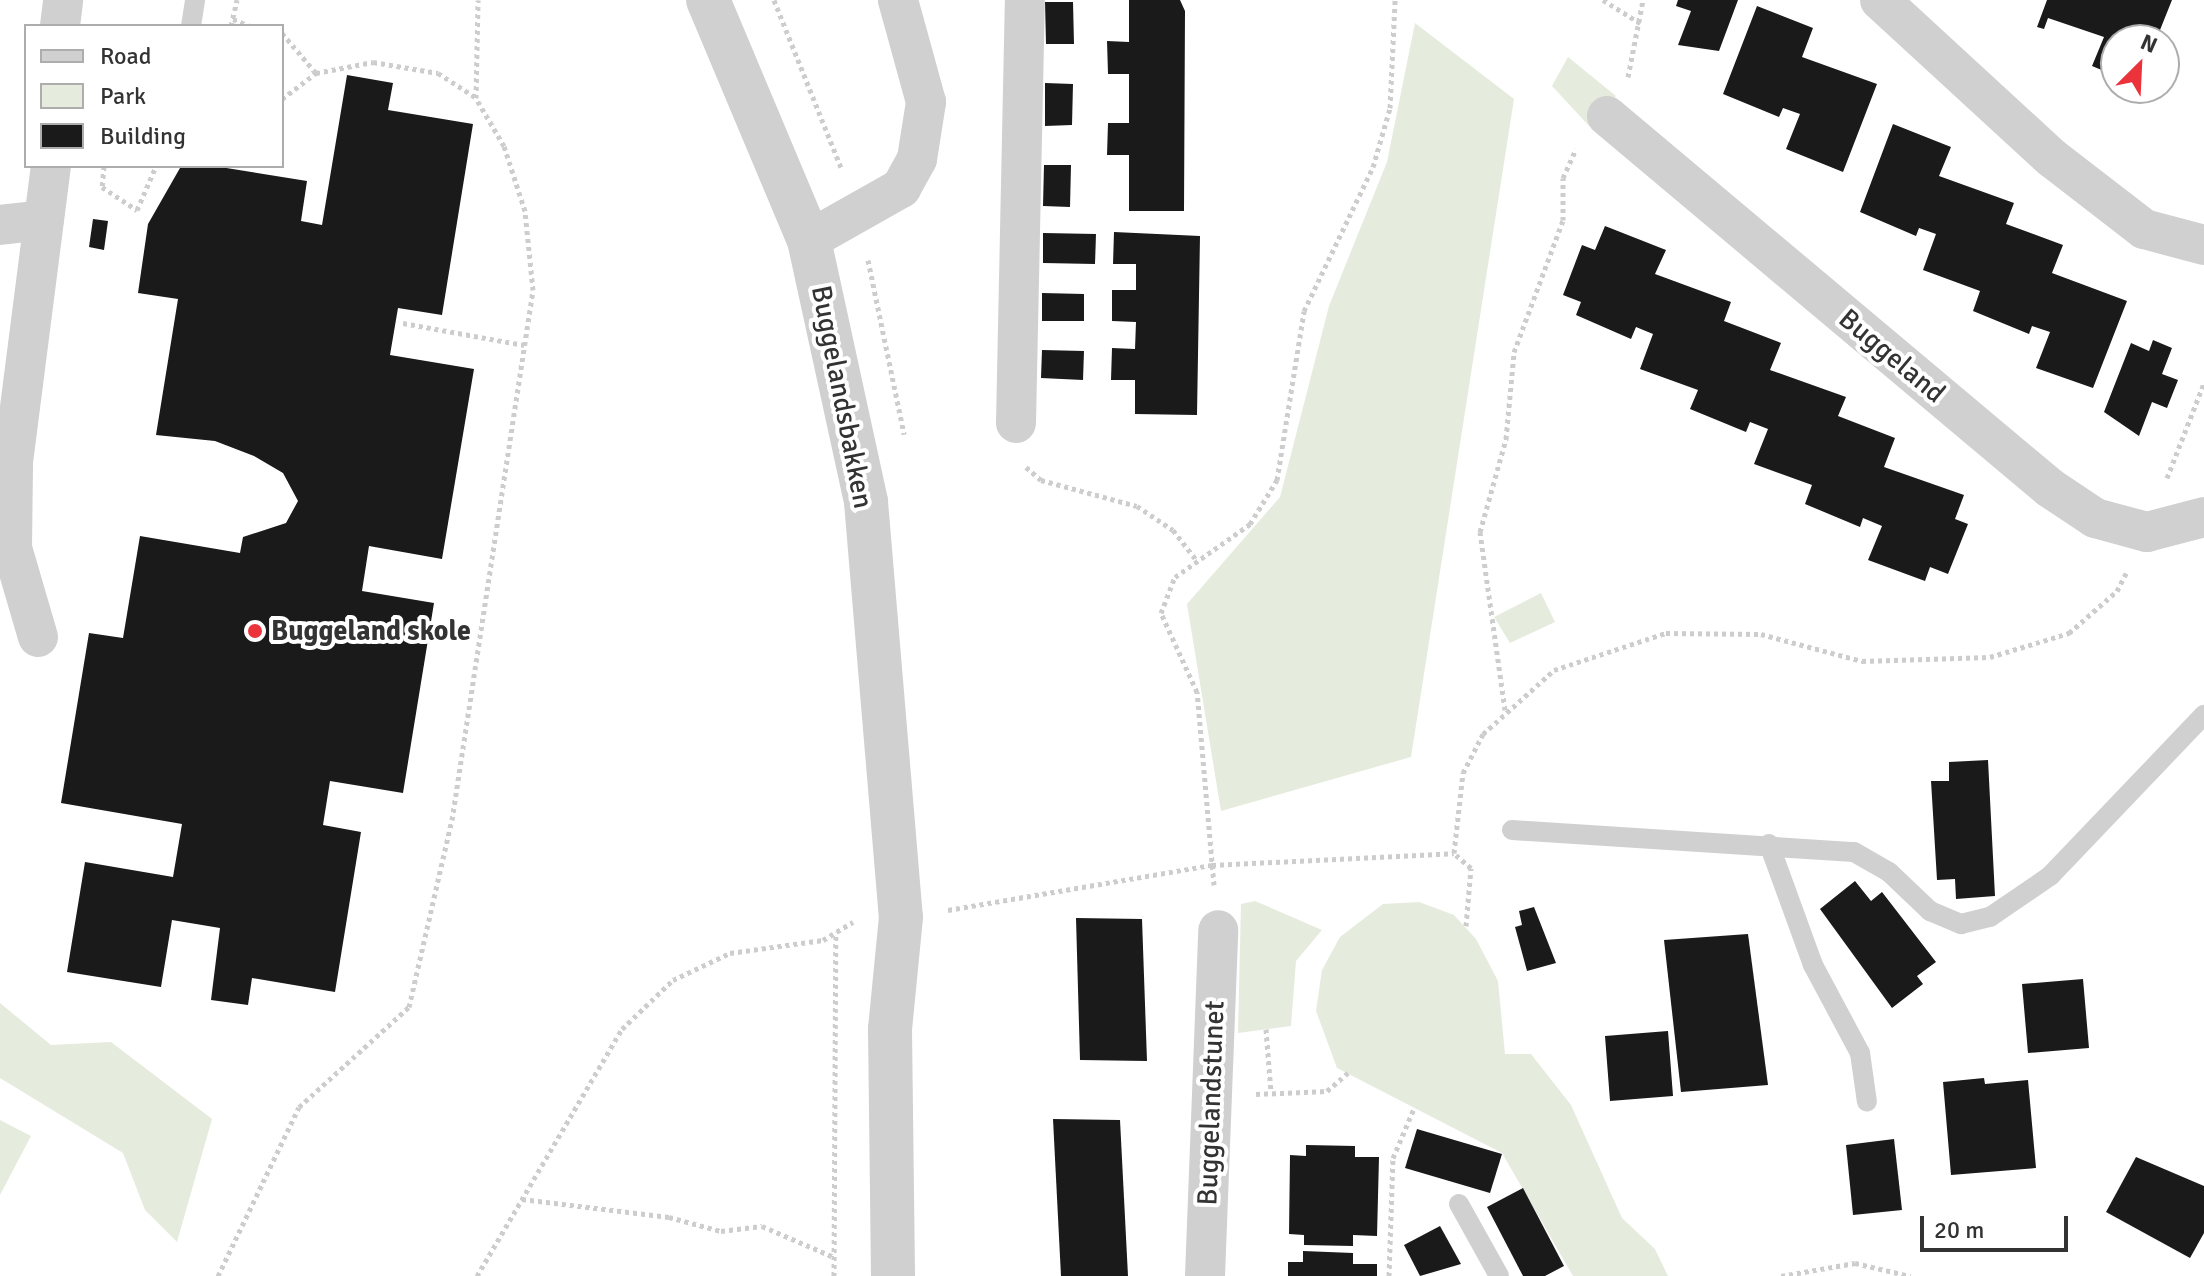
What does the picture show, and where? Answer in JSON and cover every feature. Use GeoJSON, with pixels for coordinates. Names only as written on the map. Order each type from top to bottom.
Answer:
{"type":"FeatureCollection","features":[{"type":"Feature","properties":{"kind":"street"},"geometry":{"type":"LineString","coordinates":[[60,24],[63,0]]}},
{"type":"Feature","properties":{"kind":"street","name":"Buggelandsbakken"},"geometry":{"type":"LineString","coordinates":[[708,0],[809,240],[866,502],[888,816],[872,920],[890,1029],[893,1276]]}},
{"type":"Feature","properties":{"kind":"street"},"geometry":{"type":"LineString","coordinates":[[809,240],[901,188],[917,159],[926,102],[898,0]]}},
{"type":"Feature","properties":{"kind":"street"},"geometry":{"type":"LineString","coordinates":[[1016,423],[1025,0]]}},
{"type":"Feature","properties":{"kind":"street"},"geometry":{"type":"LineString","coordinates":[[1880,0],[2052,158],[2144,229],[2204,245]]}},
{"type":"Feature","properties":{"kind":"street","name":"Buggeland"},"geometry":{"type":"LineString","coordinates":[[1607,116],[2050,488],[2095,518],[2147,532],[2204,517]]}},
{"type":"Feature","properties":{"kind":"street"},"geometry":{"type":"LineString","coordinates":[[38,637],[12,548],[13,462],[51,168]]}},
{"type":"Feature","properties":{"kind":"street"},"geometry":{"type":"LineString","coordinates":[[0,225],[44,220]]}},
{"type":"Feature","properties":{"kind":"street","name":"Buggelandstunet"},"geometry":{"type":"LineString","coordinates":[[1205,1276],[1209,1097],[1218,930]]}},
{"type":"Feature","properties":{"kind":"lane"},"geometry":{"type":"LineString","coordinates":[[191,24],[195,0]]}},
{"type":"Feature","properties":{"kind":"lane"},"geometry":{"type":"LineString","coordinates":[[1512,830],[1769,844],[1854,852],[1889,872],[1930,911],[1961,924],[1990,917],[2050,876],[2204,715]]}},
{"type":"Feature","properties":{"kind":"lane"},"geometry":{"type":"LineString","coordinates":[[1769,844],[1813,965],[1860,1053],[1867,1102]]}},
{"type":"Feature","properties":{"kind":"lane"},"geometry":{"type":"LineString","coordinates":[[1459,1204],[1499,1276]]}},
{"type":"Feature","properties":{"kind":"path"},"geometry":{"type":"LineString","coordinates":[[232,23],[237,0]]}},
{"type":"Feature","properties":{"kind":"path"},"geometry":{"type":"LineString","coordinates":[[476,98],[478,0]]}},
{"type":"Feature","properties":{"kind":"path"},"geometry":{"type":"LineString","coordinates":[[1218,930],[1197,692],[1161,613],[1175,577],[1250,524],[1277,480],[1304,311],[1373,167],[1390,108],[1395,0]]}},
{"type":"Feature","properties":{"kind":"path"},"geometry":{"type":"LineString","coordinates":[[1603,0],[1640,23]]}},
{"type":"Feature","properties":{"kind":"path"},"geometry":{"type":"LineString","coordinates":[[284,35],[316,73]]}},
{"type":"Feature","properties":{"kind":"path"},"geometry":{"type":"LineString","coordinates":[[218,1276],[299,1107],[409,1007],[452,820],[533,290],[525,211],[504,146],[476,98],[438,73],[373,62],[316,73],[284,97]]}},
{"type":"Feature","properties":{"kind":"path"},"geometry":{"type":"LineString","coordinates":[[1505,710],[1480,532],[1506,439],[1514,352],[1563,220],[1566,164]]}},
{"type":"Feature","properties":{"kind":"path"},"geometry":{"type":"LineString","coordinates":[[104,168],[102,187],[137,210],[155,168]]}},
{"type":"Feature","properties":{"kind":"path"},"geometry":{"type":"LineString","coordinates":[[403,323],[524,345]]}},
{"type":"Feature","properties":{"kind":"path"},"geometry":{"type":"LineString","coordinates":[[1454,853],[1463,773],[1505,710],[1582,656],[1666,633],[1761,634],[1862,661],[1990,657],[2069,633],[2117,591],[2147,532],[2204,383]]}},
{"type":"Feature","properties":{"kind":"path"},"geometry":{"type":"LineString","coordinates":[[1016,423],[1015,459],[1041,480],[1137,506],[1173,530],[1197,561]]}},
{"type":"Feature","properties":{"kind":"path"},"geometry":{"type":"LineString","coordinates":[[939,911],[1212,865],[1454,853],[1471,868],[1466,926]]}},
{"type":"Feature","properties":{"kind":"path"},"geometry":{"type":"LineString","coordinates":[[477,1276],[622,1029],[673,980],[730,953],[807,944],[853,922]]}},
{"type":"Feature","properties":{"kind":"path"},"geometry":{"type":"LineString","coordinates":[[834,1276],[836,931]]}},
{"type":"Feature","properties":{"kind":"path"},"geometry":{"type":"LineString","coordinates":[[1266,1029],[1271,1092]]}},
{"type":"Feature","properties":{"kind":"path"},"geometry":{"type":"LineString","coordinates":[[1209,1097],[1327,1091],[1348,1073]]}},
{"type":"Feature","properties":{"kind":"path"},"geometry":{"type":"LineString","coordinates":[[1389,1276],[1393,1158],[1415,1106]]}},
{"type":"Feature","properties":{"kind":"path"},"geometry":{"type":"LineString","coordinates":[[522,1199],[669,1217],[721,1231],[762,1226],[834,1257]]}},
{"type":"Feature","properties":{"kind":"path"},"geometry":{"type":"LineString","coordinates":[[1781,1276],[1855,1263],[1910,1276]]}},
{"type":"Feature","properties":{"kind":"green space"},"geometry":{"type":"Polygon","coordinates":[[[1415,23],[1514,99],[1411,757],[1221,811],[1187,604],[1280,497],[1329,306],[1387,162],[1415,23]]]}},
{"type":"Feature","properties":{"kind":"green space"},"geometry":{"type":"Polygon","coordinates":[[[1568,57],[1616,96],[1590,127],[1552,86],[1568,57]]]}},
{"type":"Feature","properties":{"kind":"green space"},"geometry":{"type":"Polygon","coordinates":[[[1541,593],[1555,622],[1510,643],[1494,617],[1541,593]]]}},
{"type":"Feature","properties":{"kind":"green space"},"geometry":{"type":"Polygon","coordinates":[[[1255,901],[1322,930],[1296,961],[1291,1026],[1238,1033],[1241,904],[1255,901]]]}},
{"type":"Feature","properties":{"kind":"green space"},"geometry":{"type":"Polygon","coordinates":[[[1419,902],[1454,915],[1476,939],[1498,981],[1505,1054],[1531,1054],[1571,1105],[1622,1218],[1655,1249],[1668,1276],[1573,1276],[1502,1153],[1337,1068],[1316,1011],[1322,970],[1340,937],[1383,904],[1419,902]]]}},
{"type":"Feature","properties":{"kind":"green space"},"geometry":{"type":"Polygon","coordinates":[[[0,1003],[51,1045],[111,1042],[212,1119],[177,1242],[145,1210],[123,1153],[0,1078],[0,1003]]]}},
{"type":"Feature","properties":{"kind":"green space"},"geometry":{"type":"Polygon","coordinates":[[[0,1120],[31,1136],[0,1195],[0,1120]]]}},
{"type":"Feature","properties":{"kind":"building"},"geometry":{"type":"Polygon","coordinates":[[[1129,0],[1180,0],[1185,11],[1184,211],[1129,211],[1129,155],[1107,155],[1108,123],[1129,123],[1129,74],[1108,74],[1107,41],[1129,42],[1129,0]]]}},
{"type":"Feature","properties":{"kind":"building"},"geometry":{"type":"Polygon","coordinates":[[[1678,0],[1738,0],[1719,51],[1678,45],[1691,11],[1676,6],[1678,0]]]}},
{"type":"Feature","properties":{"kind":"building"},"geometry":{"type":"Polygon","coordinates":[[[2047,0],[2172,0],[2162,24],[2100,24],[2100,36],[2048,18],[2044,29],[2037,27],[2047,0]]]}},
{"type":"Feature","properties":{"kind":"building"},"geometry":{"type":"Polygon","coordinates":[[[1045,2],[1073,2],[1074,44],[1046,44],[1045,2]]]}},
{"type":"Feature","properties":{"kind":"building"},"geometry":{"type":"Polygon","coordinates":[[[1757,6],[1813,28],[1802,57],[1877,84],[1843,172],[1786,149],[1800,114],[1783,108],[1779,117],[1723,94],[1757,6]]]}},
{"type":"Feature","properties":{"kind":"building"},"geometry":{"type":"Polygon","coordinates":[[[2100,47],[2100,69],[2092,66],[2100,47]]]}},
{"type":"Feature","properties":{"kind":"building"},"geometry":{"type":"Polygon","coordinates":[[[347,75],[393,83],[388,110],[473,124],[442,315],[398,308],[390,355],[474,369],[442,559],[369,546],[362,591],[434,603],[403,793],[330,781],[323,825],[361,832],[335,992],[252,978],[248,1005],[211,1000],[220,928],[172,920],[161,987],[67,972],[85,862],[173,877],[182,824],[61,803],[89,633],[123,638],[140,536],[240,553],[243,537],[286,523],[298,501],[283,473],[254,456],[215,441],[156,435],[178,299],[138,293],[148,224],[180,168],[226,168],[307,181],[301,221],[322,225],[347,75]]]}},
{"type":"Feature","properties":{"kind":"building"},"geometry":{"type":"Polygon","coordinates":[[[1045,83],[1073,84],[1072,125],[1045,126],[1045,83]]]}},
{"type":"Feature","properties":{"kind":"building"},"geometry":{"type":"Polygon","coordinates":[[[1893,124],[1951,147],[1939,176],[2014,203],[2006,224],[2063,245],[2052,273],[2127,301],[2093,388],[2036,368],[2050,332],[2032,326],[2029,334],[1973,311],[1980,291],[1923,270],[1936,234],[1919,228],[1916,236],[1860,212],[1893,124]]]}},
{"type":"Feature","properties":{"kind":"building"},"geometry":{"type":"Polygon","coordinates":[[[1044,165],[1071,165],[1070,207],[1043,206],[1044,165]]]}},
{"type":"Feature","properties":{"kind":"building"},"geometry":{"type":"Polygon","coordinates":[[[93,219],[108,221],[104,250],[89,247],[93,219]]]}},
{"type":"Feature","properties":{"kind":"building"},"geometry":{"type":"Polygon","coordinates":[[[1605,226],[1666,250],[1655,274],[1731,302],[1724,321],[1781,343],[1770,370],[1846,397],[1838,416],[1895,438],[1884,467],[1964,495],[1955,519],[1968,524],[1948,574],[1930,567],[1925,581],[1868,560],[1882,526],[1863,518],[1860,527],[1805,504],[1812,485],[1754,464],[1768,429],[1750,422],[1746,432],[1690,409],[1698,390],[1640,369],[1653,334],[1636,327],[1631,339],[1576,315],[1581,302],[1563,295],[1582,245],[1595,250],[1605,226]]]}},
{"type":"Feature","properties":{"kind":"building"},"geometry":{"type":"Polygon","coordinates":[[[1114,232],[1200,236],[1197,415],[1135,414],[1135,380],[1111,380],[1112,348],[1135,349],[1136,322],[1112,321],[1112,290],[1136,290],[1136,264],[1113,264],[1114,232]]]}},
{"type":"Feature","properties":{"kind":"building"},"geometry":{"type":"Polygon","coordinates":[[[1043,233],[1096,234],[1095,264],[1043,263],[1043,233]]]}},
{"type":"Feature","properties":{"kind":"building"},"geometry":{"type":"Polygon","coordinates":[[[1042,293],[1084,294],[1084,321],[1042,321],[1042,293]]]}},
{"type":"Feature","properties":{"kind":"building"},"geometry":{"type":"Polygon","coordinates":[[[2153,340],[2172,348],[2162,374],[2178,380],[2167,408],[2152,402],[2139,436],[2104,412],[2131,343],[2149,351],[2153,340]]]}},
{"type":"Feature","properties":{"kind":"building"},"geometry":{"type":"Polygon","coordinates":[[[1042,350],[1084,351],[1083,380],[1041,378],[1042,350]]]}},
{"type":"Feature","properties":{"kind":"building"},"geometry":{"type":"Polygon","coordinates":[[[1988,760],[1995,896],[1956,899],[1955,879],[1937,880],[1931,781],[1949,781],[1949,762],[1988,760]]]}},
{"type":"Feature","properties":{"kind":"building"},"geometry":{"type":"Polygon","coordinates":[[[1855,881],[1871,901],[1882,892],[1936,962],[1917,976],[1923,984],[1892,1008],[1820,909],[1855,881]]]}},
{"type":"Feature","properties":{"kind":"building"},"geometry":{"type":"Polygon","coordinates":[[[1534,907],[1556,963],[1527,971],[1515,927],[1522,925],[1519,911],[1534,907]]]}},
{"type":"Feature","properties":{"kind":"building"},"geometry":{"type":"Polygon","coordinates":[[[1076,918],[1142,919],[1147,1061],[1080,1060],[1076,918]]]}},
{"type":"Feature","properties":{"kind":"building"},"geometry":{"type":"Polygon","coordinates":[[[1748,934],[1768,1085],[1681,1092],[1664,940],[1748,934]]]}},
{"type":"Feature","properties":{"kind":"building"},"geometry":{"type":"Polygon","coordinates":[[[2083,979],[2089,1048],[2028,1053],[2022,984],[2083,979]]]}},
{"type":"Feature","properties":{"kind":"building"},"geometry":{"type":"Polygon","coordinates":[[[1668,1031],[1673,1096],[1610,1101],[1605,1036],[1668,1031]]]}},
{"type":"Feature","properties":{"kind":"building"},"geometry":{"type":"Polygon","coordinates":[[[1984,1078],[1985,1084],[2028,1080],[2036,1168],[1951,1175],[1943,1082],[1984,1078]]]}},
{"type":"Feature","properties":{"kind":"building"},"geometry":{"type":"Polygon","coordinates":[[[1053,1119],[1120,1120],[1128,1276],[1061,1276],[1053,1119]]]}},
{"type":"Feature","properties":{"kind":"building"},"geometry":{"type":"Polygon","coordinates":[[[1417,1129],[1502,1154],[1490,1193],[1405,1168],[1417,1129]]]}},
{"type":"Feature","properties":{"kind":"building"},"geometry":{"type":"Polygon","coordinates":[[[1894,1139],[1902,1210],[1853,1215],[1846,1145],[1894,1139]]]}},
{"type":"Feature","properties":{"kind":"building"},"geometry":{"type":"Polygon","coordinates":[[[1306,1145],[1355,1146],[1355,1157],[1379,1157],[1377,1236],[1353,1235],[1353,1246],[1304,1245],[1304,1235],[1289,1234],[1290,1155],[1306,1156],[1306,1145]]]}},
{"type":"Feature","properties":{"kind":"building"},"geometry":{"type":"Polygon","coordinates":[[[2136,1157],[2204,1186],[2204,1233],[2190,1258],[2106,1212],[2136,1157]]]}},
{"type":"Feature","properties":{"kind":"building"},"geometry":{"type":"Polygon","coordinates":[[[1523,1188],[1564,1266],[1545,1276],[1523,1276],[1487,1207],[1523,1188]]]}},
{"type":"Feature","properties":{"kind":"building"},"geometry":{"type":"Polygon","coordinates":[[[1440,1226],[1461,1264],[1420,1276],[1404,1245],[1440,1226]]]}},
{"type":"Feature","properties":{"kind":"building"},"geometry":{"type":"Polygon","coordinates":[[[1303,1251],[1353,1253],[1353,1264],[1377,1264],[1377,1276],[1288,1276],[1288,1262],[1303,1262],[1303,1251]]]}},
{"type":"Feature","properties":{"kind":"place","name":"Buggeland skole"},"geometry":{"type":"Point","coordinates":[255,631]}}]}
